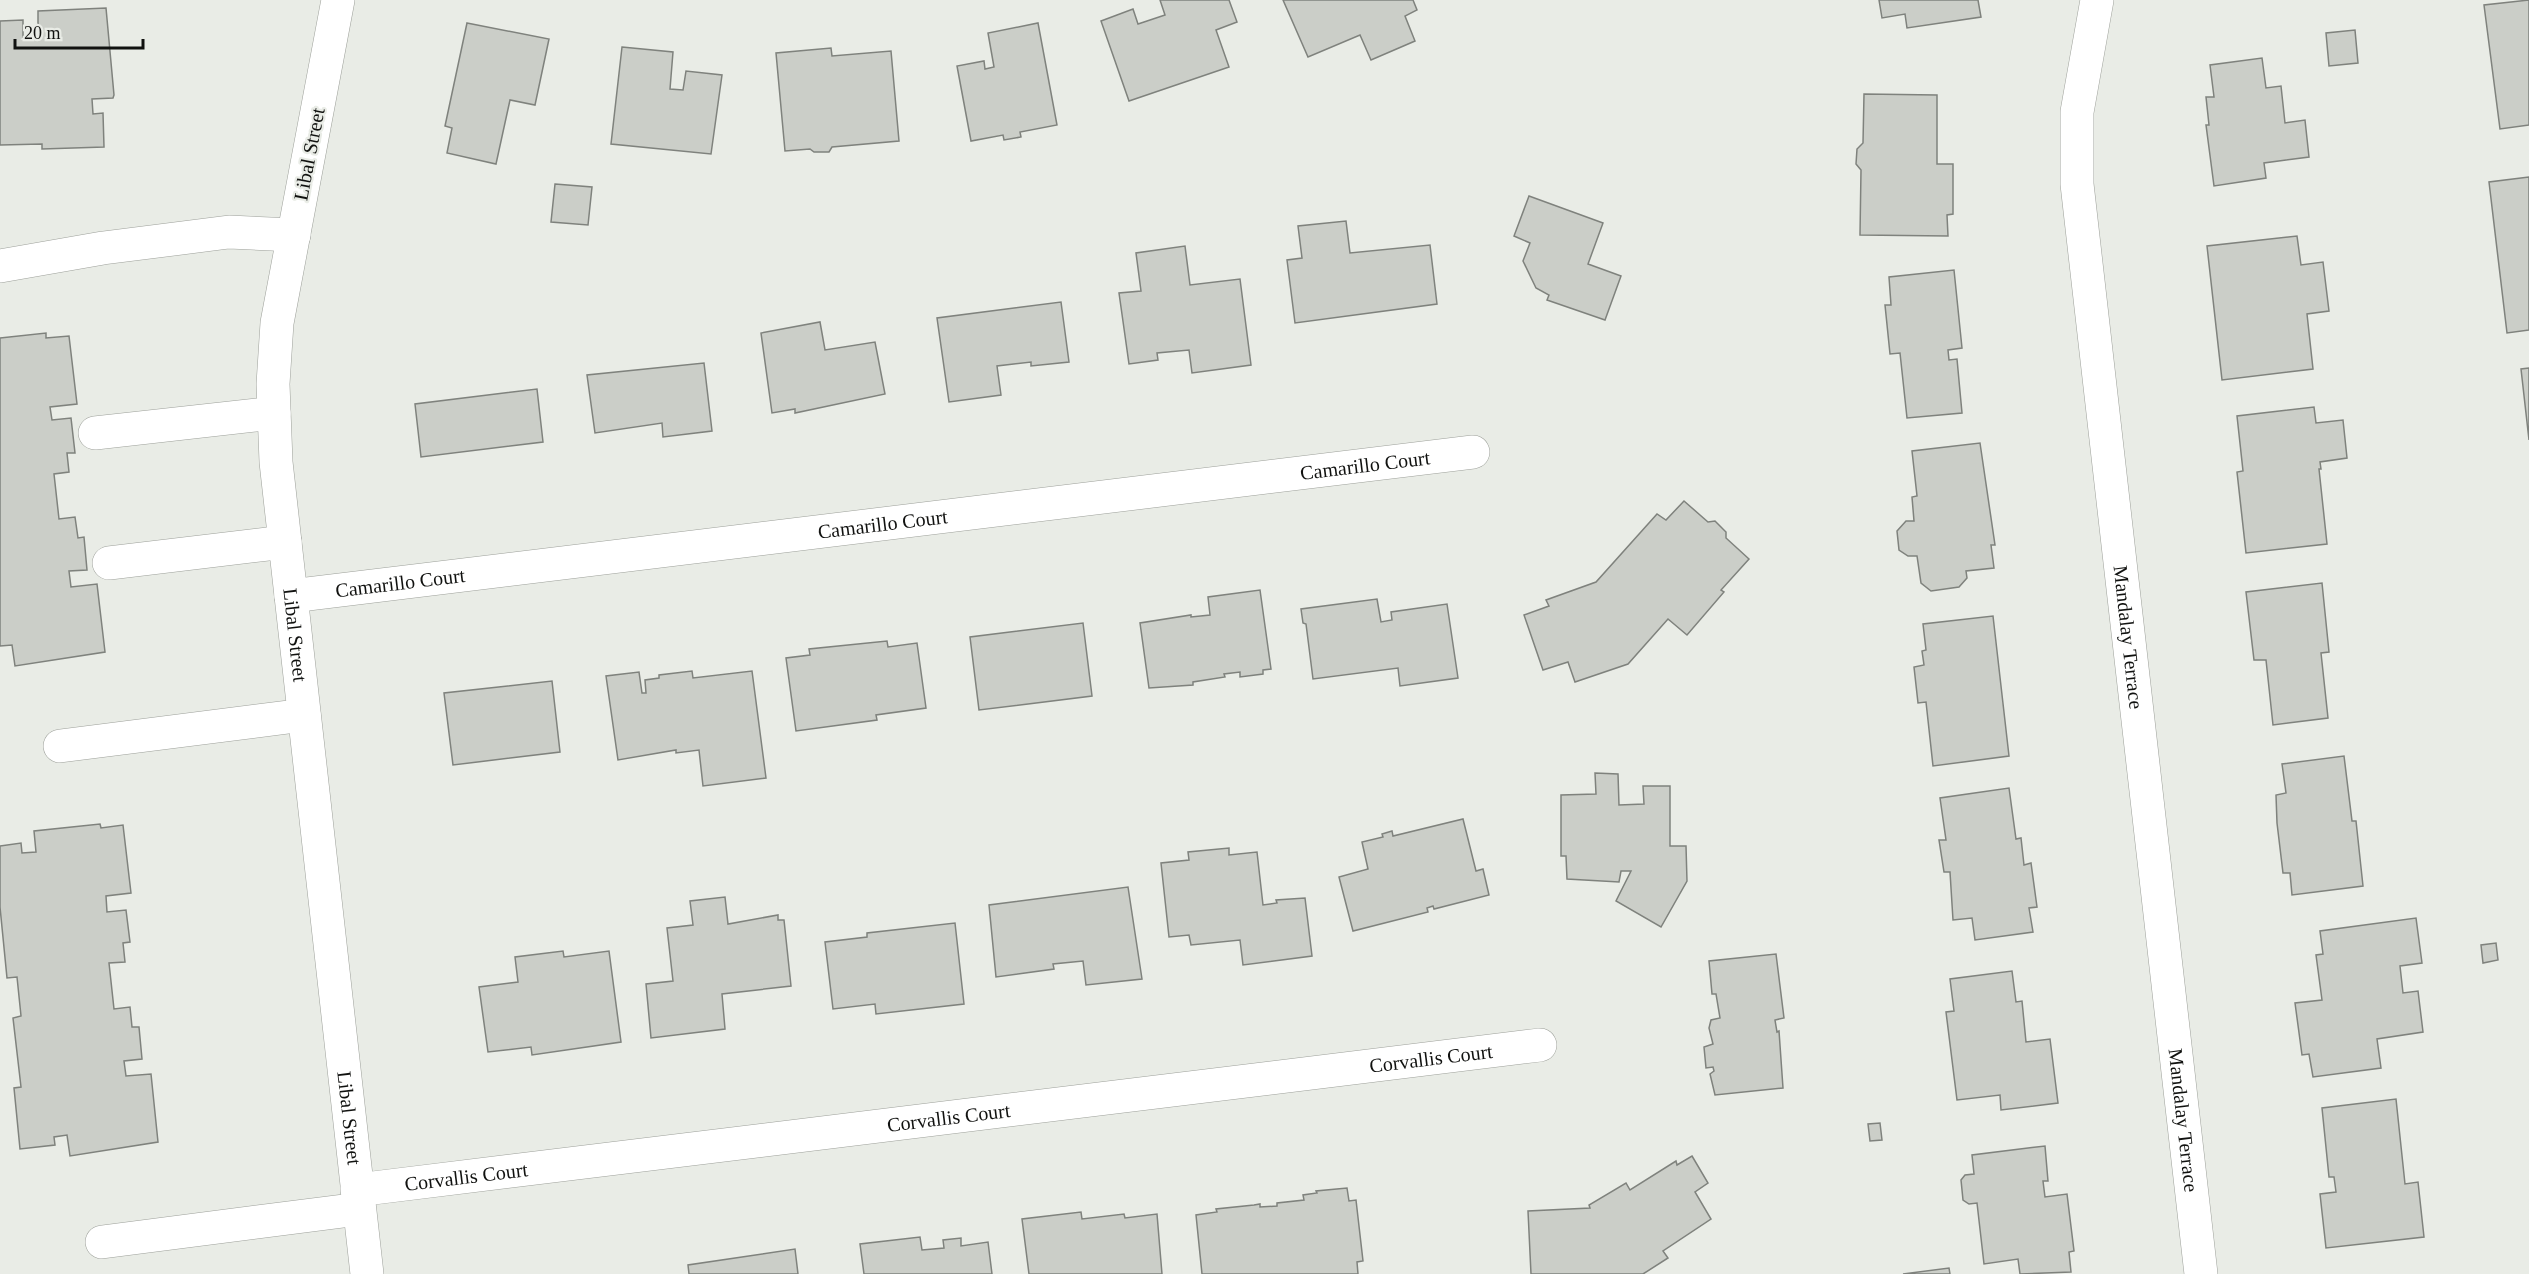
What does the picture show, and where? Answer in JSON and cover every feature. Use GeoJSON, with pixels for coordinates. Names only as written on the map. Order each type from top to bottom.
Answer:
{"type":"FeatureCollection","features":[{"type":"Feature","properties":{"kind":"street","name":"Libal Street"},"geometry":{"type":"LineString","coordinates":[[338,0],[278,322],[273,384],[276,462],[367,1274]]}},
{"type":"Feature","properties":{"kind":"street","name":"Mandalay Terrace"},"geometry":{"type":"LineString","coordinates":[[2097,0],[2077,112],[2077,184],[2200,1274]]}},
{"type":"Feature","properties":{"kind":"street"},"geometry":{"type":"LineString","coordinates":[[0,266],[103,248],[229,232],[294,235]]}},
{"type":"Feature","properties":{"kind":"street"},"geometry":{"type":"LineString","coordinates":[[95,433],[209,423],[274,413]]}},
{"type":"Feature","properties":{"kind":"street","name":"Camarillo Court"},"geometry":{"type":"LineString","coordinates":[[291,596],[1473,452]]}},
{"type":"Feature","properties":{"kind":"street"},"geometry":{"type":"LineString","coordinates":[[109,563],[285,542]]}},
{"type":"Feature","properties":{"kind":"street"},"geometry":{"type":"LineString","coordinates":[[60,746],[304,715]]}},
{"type":"Feature","properties":{"kind":"street","name":"Corvallis Court"},"geometry":{"type":"LineString","coordinates":[[102,1242],[358,1199],[1540,1045]]}},
{"type":"Feature","properties":{"kind":"building"},"geometry":{"type":"Polygon","coordinates":[[[1160,0],[1229,0],[1237,22],[1216,30],[1229,67],[1129,101],[1101,21],[1133,9],[1138,24],[1165,15],[1160,0]]]}},
{"type":"Feature","properties":{"kind":"building"},"geometry":{"type":"Polygon","coordinates":[[[1283,0],[1413,0],[1417,10],[1405,16],[1415,41],[1371,60],[1360,35],[1308,57],[1283,0]]]}},
{"type":"Feature","properties":{"kind":"building"},"geometry":{"type":"Polygon","coordinates":[[[1879,0],[1978,0],[1981,17],[1907,28],[1905,14],[1882,18],[1879,0]]]}},
{"type":"Feature","properties":{"kind":"building"},"geometry":{"type":"Polygon","coordinates":[[[2529,0],[2529,125],[2500,129],[2484,5],[2529,0]]]}},
{"type":"Feature","properties":{"kind":"building"},"geometry":{"type":"Polygon","coordinates":[[[106,8],[114,95],[113,98],[92,99],[93,114],[103,113],[104,147],[42,149],[42,144],[0,145],[0,21],[23,20],[23,38],[38,37],[38,11],[106,8]]]}},
{"type":"Feature","properties":{"kind":"building"},"geometry":{"type":"Polygon","coordinates":[[[467,23],[549,39],[535,105],[510,100],[496,164],[447,153],[452,128],[445,126],[467,23]]]}},
{"type":"Feature","properties":{"kind":"building"},"geometry":{"type":"Polygon","coordinates":[[[1038,23],[1057,125],[1020,132],[1021,137],[1004,140],[1003,135],[971,141],[957,66],[984,61],[985,69],[994,67],[988,33],[1038,23]]]}},
{"type":"Feature","properties":{"kind":"building"},"geometry":{"type":"Polygon","coordinates":[[[2355,30],[2358,63],[2329,66],[2326,33],[2355,30]]]}},
{"type":"Feature","properties":{"kind":"building"},"geometry":{"type":"Polygon","coordinates":[[[622,47],[673,52],[670,89],[683,90],[686,71],[722,75],[711,154],[611,144],[622,47]]]}},
{"type":"Feature","properties":{"kind":"building"},"geometry":{"type":"Polygon","coordinates":[[[831,48],[832,56],[891,51],[899,141],[832,147],[829,152],[814,152],[810,149],[785,151],[776,53],[831,48]]]}},
{"type":"Feature","properties":{"kind":"building"},"geometry":{"type":"Polygon","coordinates":[[[2262,58],[2266,88],[2281,86],[2285,123],[2305,120],[2309,157],[2264,163],[2266,178],[2214,186],[2206,125],[2209,125],[2206,97],[2214,97],[2210,65],[2262,58]]]}},
{"type":"Feature","properties":{"kind":"building"},"geometry":{"type":"Polygon","coordinates":[[[1864,94],[1937,95],[1937,164],[1953,164],[1953,214],[1947,215],[1948,236],[1860,235],[1861,170],[1856,164],[1857,149],[1863,143],[1864,94]]]}},
{"type":"Feature","properties":{"kind":"building"},"geometry":{"type":"Polygon","coordinates":[[[2529,177],[2529,330],[2507,333],[2489,182],[2529,177]]]}},
{"type":"Feature","properties":{"kind":"building"},"geometry":{"type":"Polygon","coordinates":[[[555,184],[592,187],[588,225],[551,222],[555,184]]]}},
{"type":"Feature","properties":{"kind":"building"},"geometry":{"type":"Polygon","coordinates":[[[1529,196],[1603,223],[1588,264],[1621,276],[1605,320],[1547,300],[1549,295],[1536,288],[1523,261],[1530,243],[1514,236],[1529,196]]]}},
{"type":"Feature","properties":{"kind":"building"},"geometry":{"type":"Polygon","coordinates":[[[1346,221],[1350,253],[1430,245],[1437,304],[1295,323],[1287,260],[1302,258],[1298,226],[1346,221]]]}},
{"type":"Feature","properties":{"kind":"building"},"geometry":{"type":"Polygon","coordinates":[[[2297,236],[2301,265],[2323,262],[2329,311],[2307,314],[2313,369],[2222,380],[2207,246],[2297,236]]]}},
{"type":"Feature","properties":{"kind":"building"},"geometry":{"type":"Polygon","coordinates":[[[1185,246],[1190,285],[1240,279],[1251,365],[1192,373],[1189,350],[1157,353],[1158,360],[1129,364],[1119,293],[1141,291],[1136,253],[1185,246]]]}},
{"type":"Feature","properties":{"kind":"building"},"geometry":{"type":"Polygon","coordinates":[[[1954,270],[1962,348],[1948,350],[1949,360],[1957,359],[1962,413],[1907,418],[1900,353],[1890,354],[1885,305],[1891,305],[1889,277],[1954,270]]]}},
{"type":"Feature","properties":{"kind":"building"},"geometry":{"type":"Polygon","coordinates":[[[1061,302],[1069,362],[1031,366],[1031,362],[997,366],[1001,395],[949,402],[937,318],[1061,302]]]}},
{"type":"Feature","properties":{"kind":"building"},"geometry":{"type":"Polygon","coordinates":[[[820,322],[825,350],[875,342],[885,394],[795,413],[795,409],[772,413],[761,333],[820,322]]]}},
{"type":"Feature","properties":{"kind":"building"},"geometry":{"type":"Polygon","coordinates":[[[46,333],[46,338],[69,336],[77,404],[50,407],[52,420],[71,418],[75,453],[67,453],[69,472],[54,474],[59,519],[75,517],[78,538],[84,537],[87,570],[69,571],[71,587],[97,584],[105,652],[15,666],[12,645],[0,646],[0,338],[46,333]]]}},
{"type":"Feature","properties":{"kind":"building"},"geometry":{"type":"Polygon","coordinates":[[[704,363],[712,431],[663,437],[662,423],[595,433],[587,375],[704,363]]]}},
{"type":"Feature","properties":{"kind":"building"},"geometry":{"type":"Polygon","coordinates":[[[2529,368],[2529,440],[2521,369],[2529,368]]]}},
{"type":"Feature","properties":{"kind":"building"},"geometry":{"type":"Polygon","coordinates":[[[537,389],[543,442],[421,457],[415,404],[537,389]]]}},
{"type":"Feature","properties":{"kind":"building"},"geometry":{"type":"Polygon","coordinates":[[[2314,407],[2316,423],[2343,420],[2347,458],[2320,462],[2327,544],[2246,553],[2237,472],[2243,471],[2237,416],[2314,407]]]}},
{"type":"Feature","properties":{"kind":"building"},"geometry":{"type":"Polygon","coordinates":[[[1980,443],[1995,545],[1991,545],[1994,568],[1966,571],[1967,578],[1959,587],[1931,591],[1921,583],[1917,556],[1908,556],[1899,550],[1897,531],[1906,521],[1914,521],[1912,497],[1917,496],[1912,451],[1980,443]]]}},
{"type":"Feature","properties":{"kind":"building"},"geometry":{"type":"Polygon","coordinates":[[[1684,501],[1708,522],[1715,521],[1726,532],[1726,538],[1749,559],[1721,590],[1724,592],[1687,635],[1668,619],[1628,664],[1575,682],[1568,662],[1543,670],[1524,615],[1549,606],[1546,600],[1596,582],[1657,514],[1666,520],[1684,501]]]}},
{"type":"Feature","properties":{"kind":"building"},"geometry":{"type":"Polygon","coordinates":[[[2322,583],[2329,652],[2321,653],[2328,718],[2273,725],[2266,660],[2254,660],[2246,592],[2322,583]]]}},
{"type":"Feature","properties":{"kind":"building"},"geometry":{"type":"Polygon","coordinates":[[[1260,590],[1271,669],[1263,670],[1263,674],[1240,677],[1240,672],[1224,674],[1225,677],[1193,682],[1193,685],[1149,688],[1140,623],[1191,615],[1191,617],[1210,615],[1208,597],[1260,590]]]}},
{"type":"Feature","properties":{"kind":"building"},"geometry":{"type":"Polygon","coordinates":[[[1377,599],[1381,622],[1392,620],[1391,612],[1447,604],[1458,678],[1400,686],[1398,668],[1313,679],[1306,624],[1303,623],[1301,609],[1377,599]]]}},
{"type":"Feature","properties":{"kind":"building"},"geometry":{"type":"Polygon","coordinates":[[[1993,616],[2009,756],[1933,766],[1926,702],[1918,703],[1914,667],[1924,665],[1922,651],[1926,650],[1923,624],[1993,616]]]}},
{"type":"Feature","properties":{"kind":"building"},"geometry":{"type":"Polygon","coordinates":[[[1083,623],[1092,696],[979,710],[970,637],[1083,623]]]}},
{"type":"Feature","properties":{"kind":"building"},"geometry":{"type":"Polygon","coordinates":[[[887,641],[888,647],[917,643],[926,708],[876,715],[877,720],[796,731],[786,658],[810,655],[809,649],[887,641]]]}},
{"type":"Feature","properties":{"kind":"building"},"geometry":{"type":"Polygon","coordinates":[[[692,671],[693,678],[752,671],[766,778],[703,786],[699,750],[676,753],[676,750],[618,760],[606,676],[639,672],[642,693],[646,693],[645,680],[659,678],[659,675],[692,671]]]}},
{"type":"Feature","properties":{"kind":"building"},"geometry":{"type":"Polygon","coordinates":[[[552,681],[560,752],[453,765],[444,693],[552,681]]]}},
{"type":"Feature","properties":{"kind":"building"},"geometry":{"type":"Polygon","coordinates":[[[2344,756],[2352,821],[2356,821],[2363,886],[2292,895],[2290,873],[2283,873],[2277,823],[2276,795],[2286,793],[2282,764],[2344,756]]]}},
{"type":"Feature","properties":{"kind":"building"},"geometry":{"type":"Polygon","coordinates":[[[1595,773],[1618,774],[1619,805],[1644,804],[1643,786],[1670,786],[1670,846],[1686,846],[1687,881],[1661,927],[1616,901],[1631,871],[1621,871],[1619,882],[1567,879],[1566,856],[1561,856],[1561,795],[1596,794],[1595,773]]]}},
{"type":"Feature","properties":{"kind":"building"},"geometry":{"type":"Polygon","coordinates":[[[2009,788],[2016,839],[2021,838],[2024,865],[2031,863],[2037,907],[2029,908],[2033,932],[1975,940],[1972,918],[1953,920],[1950,872],[1944,872],[1939,840],[1946,840],[1940,798],[2009,788]]]}},
{"type":"Feature","properties":{"kind":"building"},"geometry":{"type":"Polygon","coordinates":[[[1463,819],[1476,871],[1483,869],[1489,895],[1434,909],[1433,906],[1427,908],[1428,912],[1353,931],[1339,877],[1368,869],[1362,842],[1383,837],[1382,834],[1392,831],[1393,836],[1463,819]]]}},
{"type":"Feature","properties":{"kind":"building"},"geometry":{"type":"Polygon","coordinates":[[[100,824],[101,828],[123,825],[131,893],[106,896],[107,912],[126,910],[130,942],[123,943],[125,962],[109,963],[114,1009],[130,1007],[132,1027],[139,1027],[142,1059],[124,1061],[126,1076],[151,1074],[158,1142],[70,1156],[67,1135],[54,1137],[55,1145],[20,1149],[14,1088],[21,1087],[13,1018],[21,1016],[17,977],[7,978],[0,907],[0,846],[21,843],[22,853],[36,852],[34,831],[100,824]]]}},
{"type":"Feature","properties":{"kind":"building"},"geometry":{"type":"Polygon","coordinates":[[[1229,848],[1229,855],[1257,852],[1263,905],[1277,903],[1276,900],[1305,898],[1312,956],[1243,965],[1240,940],[1191,945],[1189,935],[1169,937],[1161,863],[1189,860],[1188,852],[1229,848]]]}},
{"type":"Feature","properties":{"kind":"building"},"geometry":{"type":"Polygon","coordinates":[[[1128,887],[1142,979],[1086,985],[1083,961],[1053,964],[1054,969],[996,977],[989,905],[1128,887]]]}},
{"type":"Feature","properties":{"kind":"building"},"geometry":{"type":"Polygon","coordinates":[[[725,897],[728,924],[778,915],[778,920],[784,920],[791,986],[722,994],[725,1029],[651,1038],[646,984],[673,981],[667,928],[693,925],[690,901],[725,897]]]}},
{"type":"Feature","properties":{"kind":"building"},"geometry":{"type":"Polygon","coordinates":[[[2416,918],[2422,963],[2400,966],[2403,993],[2418,991],[2423,1032],[2377,1039],[2381,1068],[2313,1077],[2309,1054],[2302,1055],[2295,1003],[2322,1000],[2316,955],[2323,954],[2320,931],[2416,918]]]}},
{"type":"Feature","properties":{"kind":"building"},"geometry":{"type":"Polygon","coordinates":[[[955,923],[964,1004],[876,1014],[875,1004],[833,1009],[825,942],[867,937],[867,933],[955,923]]]}},
{"type":"Feature","properties":{"kind":"building"},"geometry":{"type":"Polygon","coordinates":[[[2496,943],[2498,960],[2483,963],[2481,945],[2496,943]]]}},
{"type":"Feature","properties":{"kind":"building"},"geometry":{"type":"Polygon","coordinates":[[[563,951],[564,957],[609,951],[621,1042],[532,1055],[531,1047],[488,1052],[479,987],[518,982],[515,957],[563,951]]]}},
{"type":"Feature","properties":{"kind":"building"},"geometry":{"type":"Polygon","coordinates":[[[1776,954],[1784,1018],[1775,1020],[1777,1032],[1779,1031],[1783,1088],[1715,1095],[1710,1074],[1714,1071],[1713,1067],[1706,1068],[1704,1047],[1713,1044],[1709,1028],[1711,1020],[1720,1018],[1716,994],[1712,994],[1709,961],[1776,954]]]}},
{"type":"Feature","properties":{"kind":"building"},"geometry":{"type":"Polygon","coordinates":[[[2012,971],[2016,1002],[2022,1001],[2026,1042],[2050,1039],[2058,1103],[2001,1110],[2000,1095],[1957,1100],[1946,1012],[1954,1011],[1950,979],[2012,971]]]}},
{"type":"Feature","properties":{"kind":"building"},"geometry":{"type":"Polygon","coordinates":[[[2396,1099],[2405,1184],[2418,1182],[2424,1237],[2326,1248],[2320,1194],[2336,1192],[2334,1177],[2329,1177],[2322,1108],[2396,1099]]]}},
{"type":"Feature","properties":{"kind":"building"},"geometry":{"type":"Polygon","coordinates":[[[1880,1123],[1882,1140],[1870,1141],[1868,1124],[1880,1123]]]}},
{"type":"Feature","properties":{"kind":"building"},"geometry":{"type":"Polygon","coordinates":[[[2045,1146],[2048,1181],[2043,1181],[2045,1197],[2067,1194],[2074,1251],[2069,1252],[2071,1272],[2020,1274],[2018,1259],[1984,1264],[1977,1203],[1969,1204],[1963,1200],[1961,1180],[1965,1175],[1974,1174],[1972,1155],[2045,1146]]]}},
{"type":"Feature","properties":{"kind":"building"},"geometry":{"type":"Polygon","coordinates":[[[1692,1156],[1708,1183],[1695,1192],[1711,1219],[1663,1251],[1668,1258],[1643,1274],[1531,1274],[1528,1211],[1590,1208],[1589,1205],[1626,1183],[1630,1190],[1676,1161],[1677,1165],[1692,1156]]]}},
{"type":"Feature","properties":{"kind":"building"},"geometry":{"type":"Polygon","coordinates":[[[1347,1188],[1349,1201],[1356,1200],[1363,1261],[1357,1262],[1358,1274],[1202,1274],[1196,1215],[1217,1212],[1216,1209],[1260,1204],[1260,1207],[1277,1206],[1277,1203],[1304,1200],[1303,1195],[1317,1193],[1316,1191],[1347,1188]]]}},
{"type":"Feature","properties":{"kind":"building"},"geometry":{"type":"Polygon","coordinates":[[[1081,1212],[1082,1219],[1124,1214],[1125,1218],[1157,1214],[1162,1274],[1029,1274],[1022,1219],[1081,1212]]]}},
{"type":"Feature","properties":{"kind":"building"},"geometry":{"type":"Polygon","coordinates":[[[920,1237],[922,1250],[944,1248],[943,1240],[961,1238],[961,1246],[988,1242],[992,1274],[864,1274],[860,1244],[920,1237]]]}},
{"type":"Feature","properties":{"kind":"building"},"geometry":{"type":"Polygon","coordinates":[[[795,1249],[798,1274],[689,1274],[688,1265],[795,1249]]]}},
{"type":"Feature","properties":{"kind":"building"},"geometry":{"type":"Polygon","coordinates":[[[1949,1268],[1950,1274],[1903,1274],[1949,1268]]]}}]}
